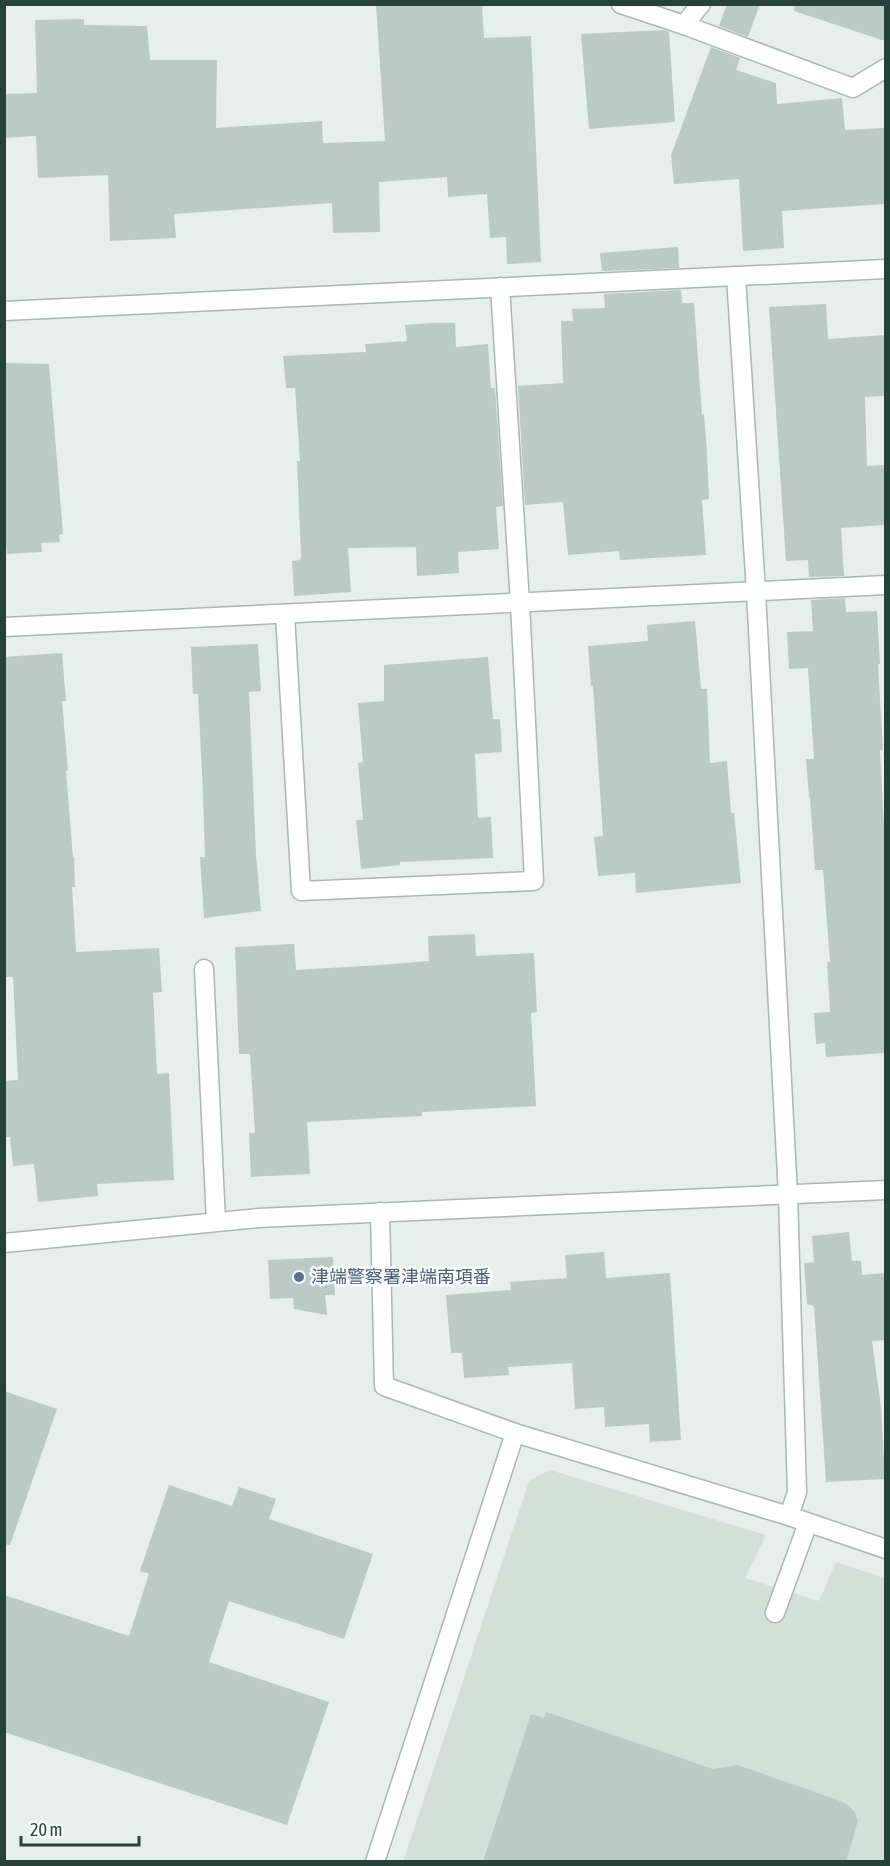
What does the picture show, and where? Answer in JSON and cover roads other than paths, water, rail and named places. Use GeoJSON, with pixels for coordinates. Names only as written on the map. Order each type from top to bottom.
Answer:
{"type":"FeatureCollection","features":[{"type":"Feature","properties":{"kind":"street"},"geometry":{"type":"LineString","coordinates":[[621,4],[853,88],[885,68]]}},
{"type":"Feature","properties":{"kind":"street"},"geometry":{"type":"LineString","coordinates":[[684,26],[701,4]]}},
{"type":"Feature","properties":{"kind":"street"},"geometry":{"type":"LineString","coordinates":[[4,310],[885,269]]}},
{"type":"Feature","properties":{"kind":"street"},"geometry":{"type":"LineString","coordinates":[[736,276],[756,592],[788,1195],[797,1491],[789,1516]]}},
{"type":"Feature","properties":{"kind":"street"},"geometry":{"type":"LineString","coordinates":[[285,614],[301,891],[534,881],[500,287]]}},
{"type":"Feature","properties":{"kind":"street"},"geometry":{"type":"LineString","coordinates":[[4,627],[885,585]]}},
{"type":"Feature","properties":{"kind":"street"},"geometry":{"type":"LineString","coordinates":[[204,969],[216,1222]]}},
{"type":"Feature","properties":{"kind":"street"},"geometry":{"type":"LineString","coordinates":[[4,1243],[258,1218],[885,1190]]}},
{"type":"Feature","properties":{"kind":"street"},"geometry":{"type":"LineString","coordinates":[[380,1212],[384,1386],[515,1433],[789,1516],[885,1549]]}},
{"type":"Feature","properties":{"kind":"street"},"geometry":{"type":"LineString","coordinates":[[375,1862],[515,1433]]}},
{"type":"Feature","properties":{"kind":"street"},"geometry":{"type":"LineString","coordinates":[[775,1612],[808,1523]]}},
{"type":"Feature","properties":{"kind":"place","name":"津端警察署津端南項番"},"geometry":{"type":"Point","coordinates":[299,1277]}}]}
